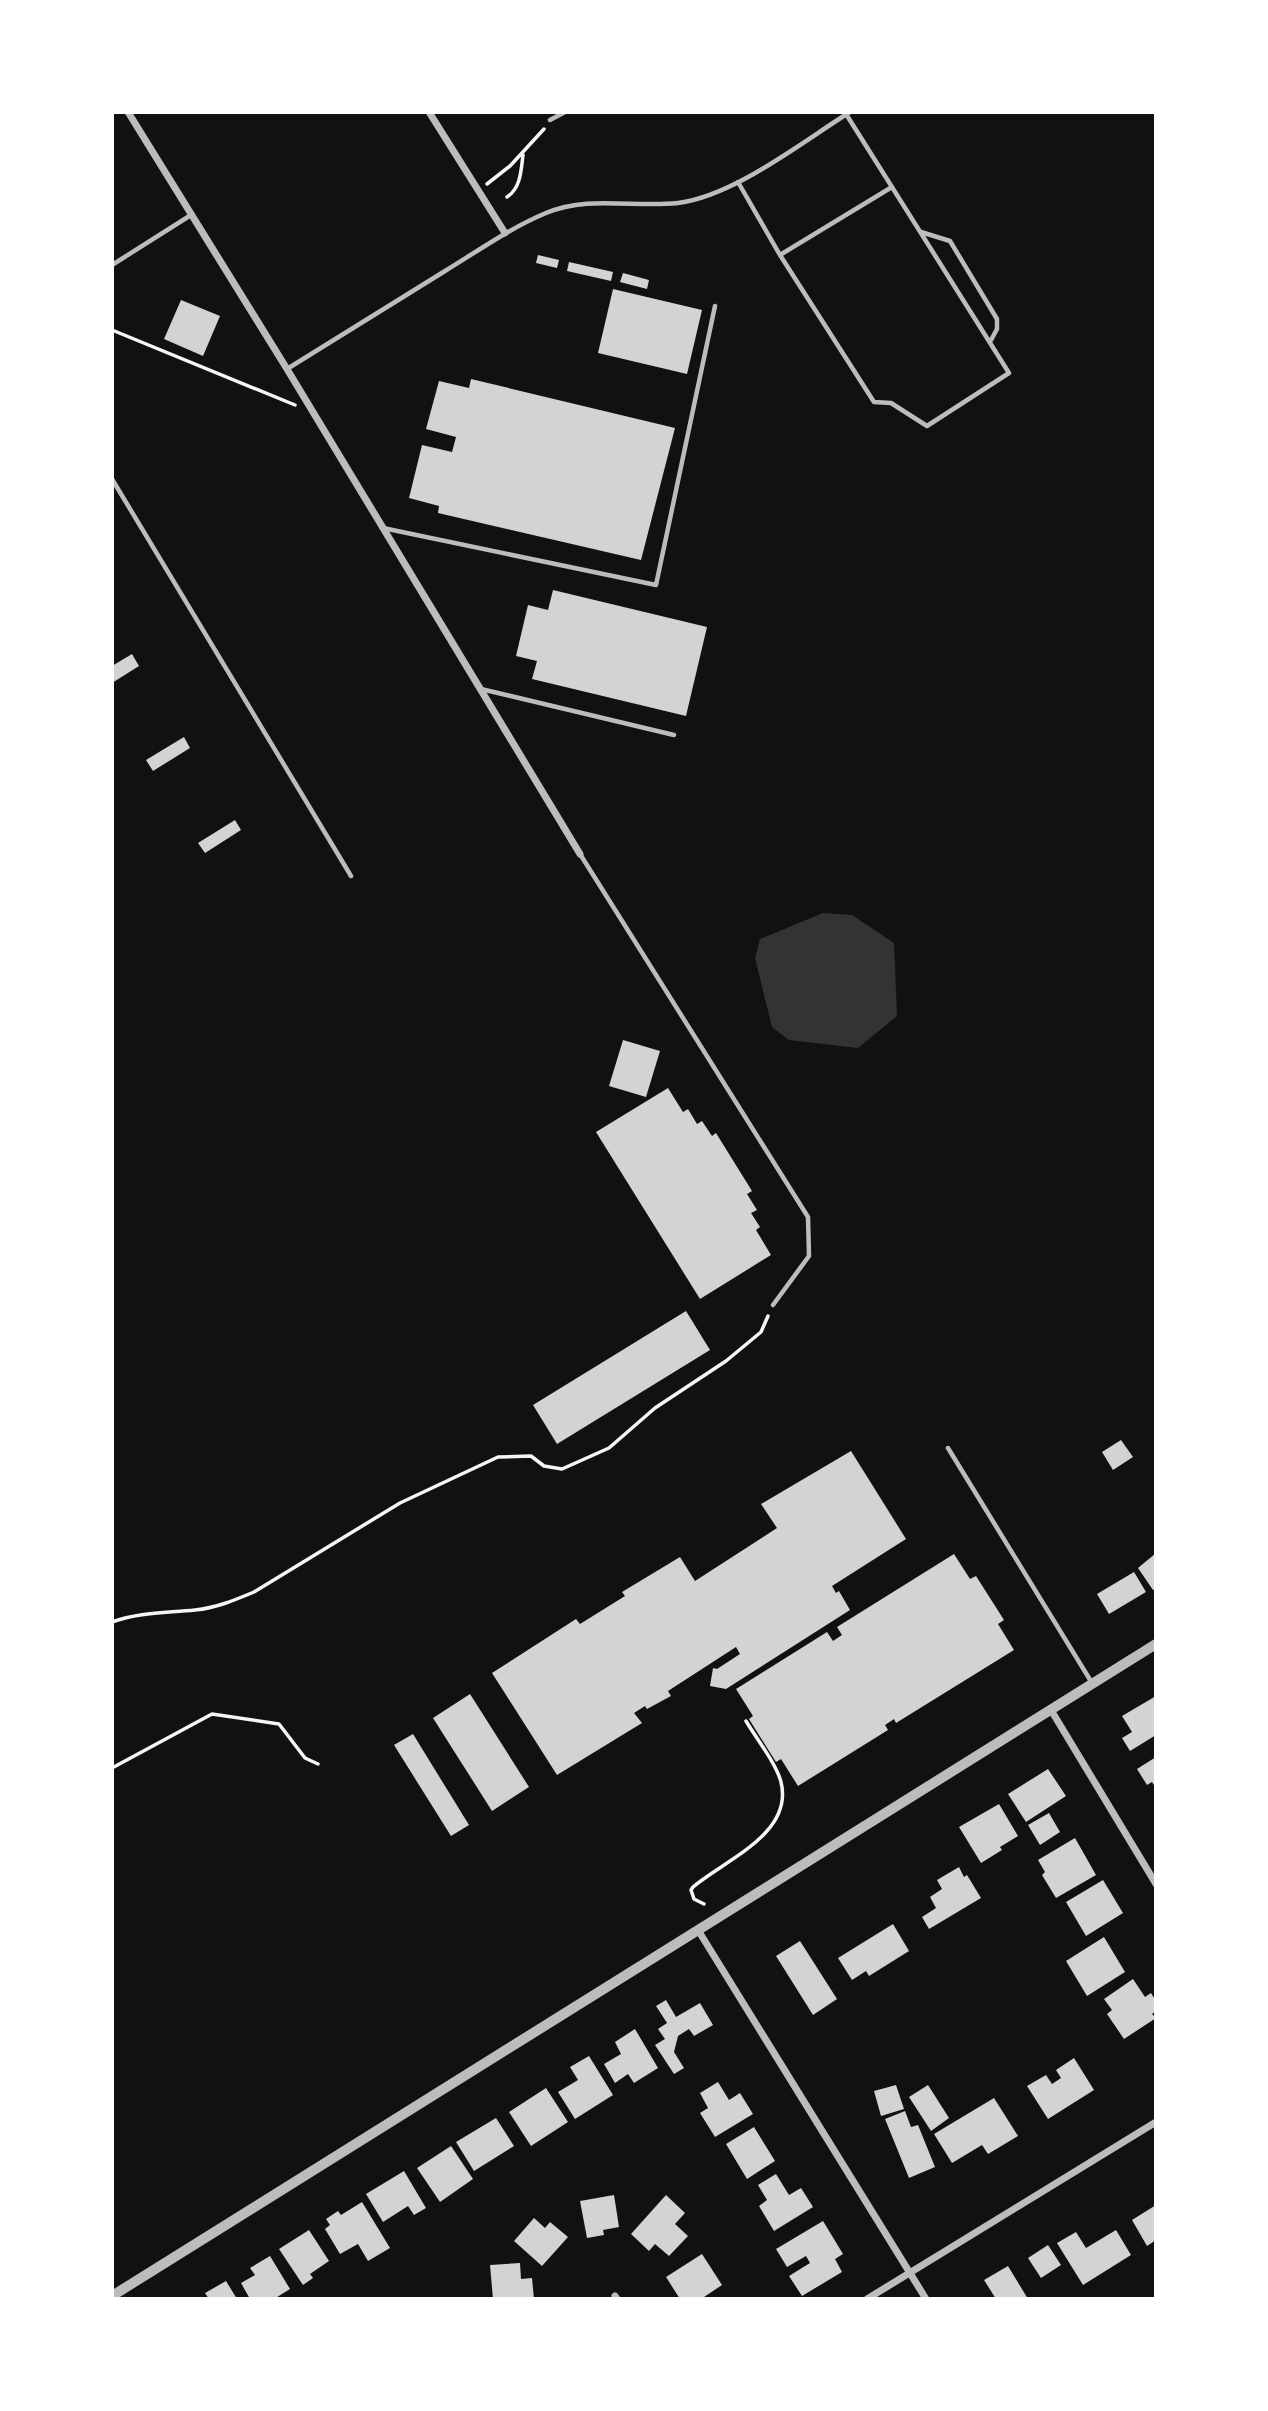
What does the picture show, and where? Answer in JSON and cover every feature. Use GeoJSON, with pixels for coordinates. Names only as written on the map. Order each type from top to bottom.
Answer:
{"type":"FeatureCollection","features":[{"type":"Feature","properties":{"kind":"street"},"geometry":{"type":"LineString","coordinates":[[128,112],[287,369],[580,855]]}},
{"type":"Feature","properties":{"kind":"street"},"geometry":{"type":"LineString","coordinates":[[429,112],[505,233]]}},
{"type":"Feature","properties":{"kind":"street"},"geometry":{"type":"LineString","coordinates":[[112,2295],[1156,1644]]}},
{"type":"Feature","properties":{"kind":"street"},"geometry":{"type":"LineString","coordinates":[[1051,1710],[1156,1884]]}},
{"type":"Feature","properties":{"kind":"street"},"geometry":{"type":"LineString","coordinates":[[698,1930],[926,2299]]}},
{"type":"Feature","properties":{"kind":"street"},"geometry":{"type":"LineString","coordinates":[[867,2299],[1156,2122]]}},
{"type":"Feature","properties":{"kind":"lane"},"geometry":{"type":"LineString","coordinates":[[550,120],[565,112]]}},
{"type":"Feature","properties":{"kind":"lane"},"geometry":{"type":"LineString","coordinates":[[287,369],[505,233],[548,212],[577,204],[680,203],[724,189],[848,113],[1009,373],[928,426],[891,403],[874,402],[780,255],[738,182]]}},
{"type":"Feature","properties":{"kind":"lane"},"geometry":{"type":"LineString","coordinates":[[780,255],[892,187]]}},
{"type":"Feature","properties":{"kind":"lane"},"geometry":{"type":"LineString","coordinates":[[112,265],[192,214]]}},
{"type":"Feature","properties":{"kind":"lane"},"geometry":{"type":"LineString","coordinates":[[919,231],[950,242],[998,319],[997,329],[990,342]]}},
{"type":"Feature","properties":{"kind":"lane"},"geometry":{"type":"LineString","coordinates":[[383,527],[656,585],[715,306]]}},
{"type":"Feature","properties":{"kind":"lane"},"geometry":{"type":"LineString","coordinates":[[112,479],[351,876]]}},
{"type":"Feature","properties":{"kind":"lane"},"geometry":{"type":"LineString","coordinates":[[480,689],[674,735]]}},
{"type":"Feature","properties":{"kind":"lane"},"geometry":{"type":"LineString","coordinates":[[580,855],[808,1217],[809,1256],[773,1305]]}},
{"type":"Feature","properties":{"kind":"lane"},"geometry":{"type":"LineString","coordinates":[[948,1448],[1092,1684]]}},
{"type":"Feature","properties":{"kind":"path"},"geometry":{"type":"LineString","coordinates":[[486,184],[524,153],[550,120]]}},
{"type":"Feature","properties":{"kind":"path"},"geometry":{"type":"LineString","coordinates":[[507,197],[516,188],[524,153]]}},
{"type":"Feature","properties":{"kind":"path"},"geometry":{"type":"LineString","coordinates":[[112,330],[313,413]]}},
{"type":"Feature","properties":{"kind":"path"},"geometry":{"type":"LineString","coordinates":[[112,1622],[127,1616],[199,1610],[243,1597],[400,1503],[498,1457],[531,1456],[544,1466],[562,1469],[609,1448],[655,1408],[726,1361],[761,1332],[773,1305]]}},
{"type":"Feature","properties":{"kind":"path"},"geometry":{"type":"LineString","coordinates":[[112,1768],[212,1714],[279,1724],[304,1758],[318,1764]]}},
{"type":"Feature","properties":{"kind":"path"},"geometry":{"type":"LineString","coordinates":[[705,1904],[694,1899],[691,1890],[693,1887],[758,1840],[774,1820],[781,1801],[781,1781],[746,1721]]}},
{"type":"Feature","properties":{"kind":"shaded area"},"geometry":{"type":"Polygon","coordinates":[[[823,913],[852,915],[894,943],[897,1016],[858,1048],[789,1040],[772,1027],[755,958],[760,939],[823,913]]]}},
{"type":"Feature","properties":{"kind":"building"},"geometry":{"type":"Polygon","coordinates":[[[538,255],[559,260],[557,268],[536,263],[538,255]]]}},
{"type":"Feature","properties":{"kind":"building"},"geometry":{"type":"Polygon","coordinates":[[[569,262],[613,272],[611,281],[567,271],[569,262]]]}},
{"type":"Feature","properties":{"kind":"building"},"geometry":{"type":"Polygon","coordinates":[[[623,273],[649,280],[647,289],[620,282],[623,273]]]}},
{"type":"Feature","properties":{"kind":"building"},"geometry":{"type":"Polygon","coordinates":[[[613,289],[702,310],[687,374],[598,353],[613,289]]]}},
{"type":"Feature","properties":{"kind":"building"},"geometry":{"type":"Polygon","coordinates":[[[181,300],[220,316],[203,356],[164,339],[181,300]]]}},
{"type":"Feature","properties":{"kind":"building"},"geometry":{"type":"Polygon","coordinates":[[[471,379],[675,428],[641,560],[438,513],[439,506],[409,498],[422,445],[452,452],[456,437],[426,429],[439,381],[469,388],[471,379]]]}},
{"type":"Feature","properties":{"kind":"building"},"geometry":{"type":"Polygon","coordinates":[[[553,590],[707,627],[686,716],[532,679],[537,661],[516,656],[528,605],[548,610],[553,590]]]}},
{"type":"Feature","properties":{"kind":"building"},"geometry":{"type":"Polygon","coordinates":[[[132,654],[139,666],[112,683],[112,666],[132,654]]]}},
{"type":"Feature","properties":{"kind":"building"},"geometry":{"type":"Polygon","coordinates":[[[184,737],[190,748],[153,771],[146,760],[184,737]]]}},
{"type":"Feature","properties":{"kind":"building"},"geometry":{"type":"Polygon","coordinates":[[[235,820],[241,830],[205,853],[198,843],[235,820]]]}},
{"type":"Feature","properties":{"kind":"building"},"geometry":{"type":"Polygon","coordinates":[[[623,1040],[660,1051],[646,1097],[609,1086],[623,1040]]]}},
{"type":"Feature","properties":{"kind":"building"},"geometry":{"type":"Polygon","coordinates":[[[668,1088],[683,1112],[688,1109],[697,1124],[702,1121],[712,1136],[716,1133],[752,1191],[747,1194],[757,1210],[751,1213],[760,1227],[756,1230],[771,1255],[700,1299],[596,1132],[668,1088]]]}},
{"type":"Feature","properties":{"kind":"building"},"geometry":{"type":"Polygon","coordinates":[[[686,1311],[710,1350],[557,1444],[533,1405],[686,1311]]]}},
{"type":"Feature","properties":{"kind":"building"},"geometry":{"type":"Polygon","coordinates":[[[1121,1440],[1133,1457],[1113,1470],[1102,1452],[1121,1440]]]}},
{"type":"Feature","properties":{"kind":"building"},"geometry":{"type":"Polygon","coordinates":[[[851,1451],[906,1539],[832,1586],[836,1593],[839,1591],[850,1610],[726,1689],[710,1686],[713,1668],[717,1669],[740,1654],[736,1647],[668,1691],[671,1696],[634,1713],[642,1723],[557,1775],[492,1673],[576,1619],[580,1624],[625,1596],[622,1592],[680,1557],[695,1581],[777,1528],[761,1504],[851,1451]]]}},
{"type":"Feature","properties":{"kind":"building"},"geometry":{"type":"Polygon","coordinates":[[[1156,1553],[1156,1589],[1153,1590],[1138,1568],[1156,1553]]]}},
{"type":"Feature","properties":{"kind":"building"},"geometry":{"type":"Polygon","coordinates":[[[954,1554],[970,1579],[976,1576],[1004,1620],[998,1624],[1014,1650],[896,1723],[894,1719],[885,1725],[888,1730],[798,1786],[781,1759],[776,1762],[749,1719],[753,1716],[736,1689],[827,1632],[833,1641],[842,1635],[837,1627],[954,1554]]]}},
{"type":"Feature","properties":{"kind":"building"},"geometry":{"type":"Polygon","coordinates":[[[1134,1572],[1146,1592],[1109,1614],[1097,1594],[1134,1572]]]}},
{"type":"Feature","properties":{"kind":"building"},"geometry":{"type":"Polygon","coordinates":[[[470,1694],[529,1787],[492,1811],[433,1718],[470,1694]]]}},
{"type":"Feature","properties":{"kind":"building"},"geometry":{"type":"Polygon","coordinates":[[[1156,1696],[1156,1735],[1130,1751],[1122,1738],[1132,1732],[1122,1716],[1156,1696]]]}},
{"type":"Feature","properties":{"kind":"building"},"geometry":{"type":"Polygon","coordinates":[[[413,1734],[469,1825],[451,1836],[394,1745],[413,1734]]]}},
{"type":"Feature","properties":{"kind":"building"},"geometry":{"type":"Polygon","coordinates":[[[1156,1757],[1156,1788],[1152,1782],[1147,1785],[1137,1769],[1156,1757]]]}},
{"type":"Feature","properties":{"kind":"building"},"geometry":{"type":"Polygon","coordinates":[[[1048,1769],[1066,1796],[1026,1822],[1008,1794],[1048,1769]]]}},
{"type":"Feature","properties":{"kind":"building"},"geometry":{"type":"Polygon","coordinates":[[[999,1804],[1018,1836],[981,1863],[959,1827],[999,1804]]]}},
{"type":"Feature","properties":{"kind":"building"},"geometry":{"type":"Polygon","coordinates":[[[1049,1813],[1060,1832],[1040,1845],[1028,1825],[1049,1813]]]}},
{"type":"Feature","properties":{"kind":"building"},"geometry":{"type":"Polygon","coordinates":[[[1075,1838],[1096,1875],[1056,1898],[1042,1875],[1045,1872],[1038,1860],[1075,1838]]]}},
{"type":"Feature","properties":{"kind":"building"},"geometry":{"type":"Polygon","coordinates":[[[959,1867],[981,1898],[929,1929],[922,1917],[936,1908],[930,1897],[942,1889],[937,1880],[959,1867]]]}},
{"type":"Feature","properties":{"kind":"building"},"geometry":{"type":"Polygon","coordinates":[[[1103,1880],[1123,1913],[1086,1936],[1066,1902],[1103,1880]]]}},
{"type":"Feature","properties":{"kind":"building"},"geometry":{"type":"Polygon","coordinates":[[[893,1924],[909,1951],[869,1976],[866,1971],[852,1980],[838,1958],[893,1924]]]}},
{"type":"Feature","properties":{"kind":"building"},"geometry":{"type":"Polygon","coordinates":[[[1104,1937],[1125,1972],[1087,1996],[1066,1961],[1104,1937]]]}},
{"type":"Feature","properties":{"kind":"building"},"geometry":{"type":"Polygon","coordinates":[[[800,1941],[837,1999],[813,2015],[776,1956],[800,1941]]]}},
{"type":"Feature","properties":{"kind":"building"},"geometry":{"type":"Polygon","coordinates":[[[1133,1979],[1145,1997],[1151,1993],[1156,2001],[1156,2011],[1152,2014],[1156,2018],[1124,2039],[1107,2014],[1112,2010],[1104,1999],[1133,1979]]]}},
{"type":"Feature","properties":{"kind":"building"},"geometry":{"type":"Polygon","coordinates":[[[666,2000],[676,2017],[700,2003],[713,2025],[694,2036],[689,2029],[678,2036],[674,2052],[684,2068],[674,2074],[655,2045],[665,2039],[658,2029],[667,2023],[656,2006],[666,2000]]]}},
{"type":"Feature","properties":{"kind":"building"},"geometry":{"type":"Polygon","coordinates":[[[635,2029],[658,2068],[634,2083],[628,2074],[615,2083],[604,2064],[621,2054],[615,2042],[635,2029]]]}},
{"type":"Feature","properties":{"kind":"building"},"geometry":{"type":"Polygon","coordinates":[[[589,2056],[613,2095],[575,2119],[558,2092],[578,2080],[570,2067],[589,2056]]]}},
{"type":"Feature","properties":{"kind":"building"},"geometry":{"type":"Polygon","coordinates":[[[1074,2058],[1094,2090],[1048,2119],[1027,2086],[1046,2075],[1052,2084],[1061,2078],[1056,2070],[1074,2058]]]}},
{"type":"Feature","properties":{"kind":"building"},"geometry":{"type":"Polygon","coordinates":[[[718,2082],[729,2100],[740,2093],[753,2114],[715,2137],[700,2113],[708,2108],[700,2093],[718,2082]]]}},
{"type":"Feature","properties":{"kind":"building"},"geometry":{"type":"Polygon","coordinates":[[[896,2085],[904,2109],[881,2116],[874,2091],[896,2085]]]}},
{"type":"Feature","properties":{"kind":"building"},"geometry":{"type":"Polygon","coordinates":[[[928,2085],[949,2118],[931,2131],[909,2097],[928,2085]]]}},
{"type":"Feature","properties":{"kind":"building"},"geometry":{"type":"Polygon","coordinates":[[[546,2088],[568,2122],[531,2146],[509,2112],[546,2088]]]}},
{"type":"Feature","properties":{"kind":"building"},"geometry":{"type":"Polygon","coordinates":[[[994,2098],[1018,2136],[988,2154],[982,2145],[952,2163],[934,2134],[994,2098]]]}},
{"type":"Feature","properties":{"kind":"building"},"geometry":{"type":"Polygon","coordinates":[[[905,2111],[911,2127],[918,2125],[935,2167],[909,2178],[885,2119],[905,2111]]]}},
{"type":"Feature","properties":{"kind":"building"},"geometry":{"type":"Polygon","coordinates":[[[496,2118],[514,2146],[474,2171],[456,2142],[496,2118]]]}},
{"type":"Feature","properties":{"kind":"building"},"geometry":{"type":"Polygon","coordinates":[[[754,2127],[775,2161],[747,2179],[726,2144],[754,2127]]]}},
{"type":"Feature","properties":{"kind":"building"},"geometry":{"type":"Polygon","coordinates":[[[451,2146],[473,2179],[440,2202],[417,2168],[451,2146]]]}},
{"type":"Feature","properties":{"kind":"building"},"geometry":{"type":"Polygon","coordinates":[[[404,2171],[426,2208],[414,2215],[408,2206],[383,2222],[366,2194],[404,2171]]]}},
{"type":"Feature","properties":{"kind":"building"},"geometry":{"type":"Polygon","coordinates":[[[776,2174],[789,2195],[801,2188],[813,2207],[774,2231],[759,2206],[767,2200],[758,2185],[776,2174]]]}},
{"type":"Feature","properties":{"kind":"building"},"geometry":{"type":"Polygon","coordinates":[[[614,2195],[619,2227],[603,2230],[604,2235],[587,2238],[580,2201],[614,2195]]]}},
{"type":"Feature","properties":{"kind":"building"},"geometry":{"type":"Polygon","coordinates":[[[666,2195],[685,2213],[675,2224],[688,2236],[669,2256],[655,2244],[649,2251],[631,2234],[666,2195]]]}},
{"type":"Feature","properties":{"kind":"building"},"geometry":{"type":"Polygon","coordinates":[[[362,2202],[390,2248],[368,2261],[358,2244],[340,2254],[325,2229],[330,2225],[326,2219],[338,2211],[341,2215],[362,2202]]]}},
{"type":"Feature","properties":{"kind":"building"},"geometry":{"type":"Polygon","coordinates":[[[1156,2205],[1156,2240],[1147,2246],[1132,2220],[1156,2205]]]}},
{"type":"Feature","properties":{"kind":"building"},"geometry":{"type":"Polygon","coordinates":[[[534,2218],[545,2228],[550,2222],[568,2237],[542,2266],[514,2241],[534,2218]]]}},
{"type":"Feature","properties":{"kind":"building"},"geometry":{"type":"Polygon","coordinates":[[[823,2221],[843,2254],[835,2259],[842,2272],[802,2296],[789,2276],[810,2263],[806,2256],[787,2267],[776,2249],[823,2221]]]}},
{"type":"Feature","properties":{"kind":"building"},"geometry":{"type":"Polygon","coordinates":[[[309,2230],[329,2261],[310,2274],[313,2278],[303,2285],[279,2249],[309,2230]]]}},
{"type":"Feature","properties":{"kind":"building"},"geometry":{"type":"Polygon","coordinates":[[[1116,2230],[1131,2255],[1083,2285],[1057,2243],[1076,2232],[1086,2248],[1116,2230]]]}},
{"type":"Feature","properties":{"kind":"building"},"geometry":{"type":"Polygon","coordinates":[[[1048,2245],[1061,2265],[1041,2278],[1028,2258],[1048,2245]]]}},
{"type":"Feature","properties":{"kind":"building"},"geometry":{"type":"Polygon","coordinates":[[[702,2254],[722,2285],[701,2299],[680,2299],[666,2277],[702,2254]]]}},
{"type":"Feature","properties":{"kind":"building"},"geometry":{"type":"Polygon","coordinates":[[[270,2256],[290,2289],[274,2299],[250,2299],[241,2283],[255,2275],[250,2268],[270,2256]]]}},
{"type":"Feature","properties":{"kind":"building"},"geometry":{"type":"Polygon","coordinates":[[[520,2263],[521,2279],[532,2278],[534,2299],[493,2299],[490,2265],[520,2263]]]}},
{"type":"Feature","properties":{"kind":"building"},"geometry":{"type":"Polygon","coordinates":[[[1008,2266],[1028,2299],[996,2299],[984,2280],[1008,2266]]]}},
{"type":"Feature","properties":{"kind":"building"},"geometry":{"type":"Polygon","coordinates":[[[226,2281],[237,2299],[209,2299],[205,2293],[226,2281]]]}}]}
